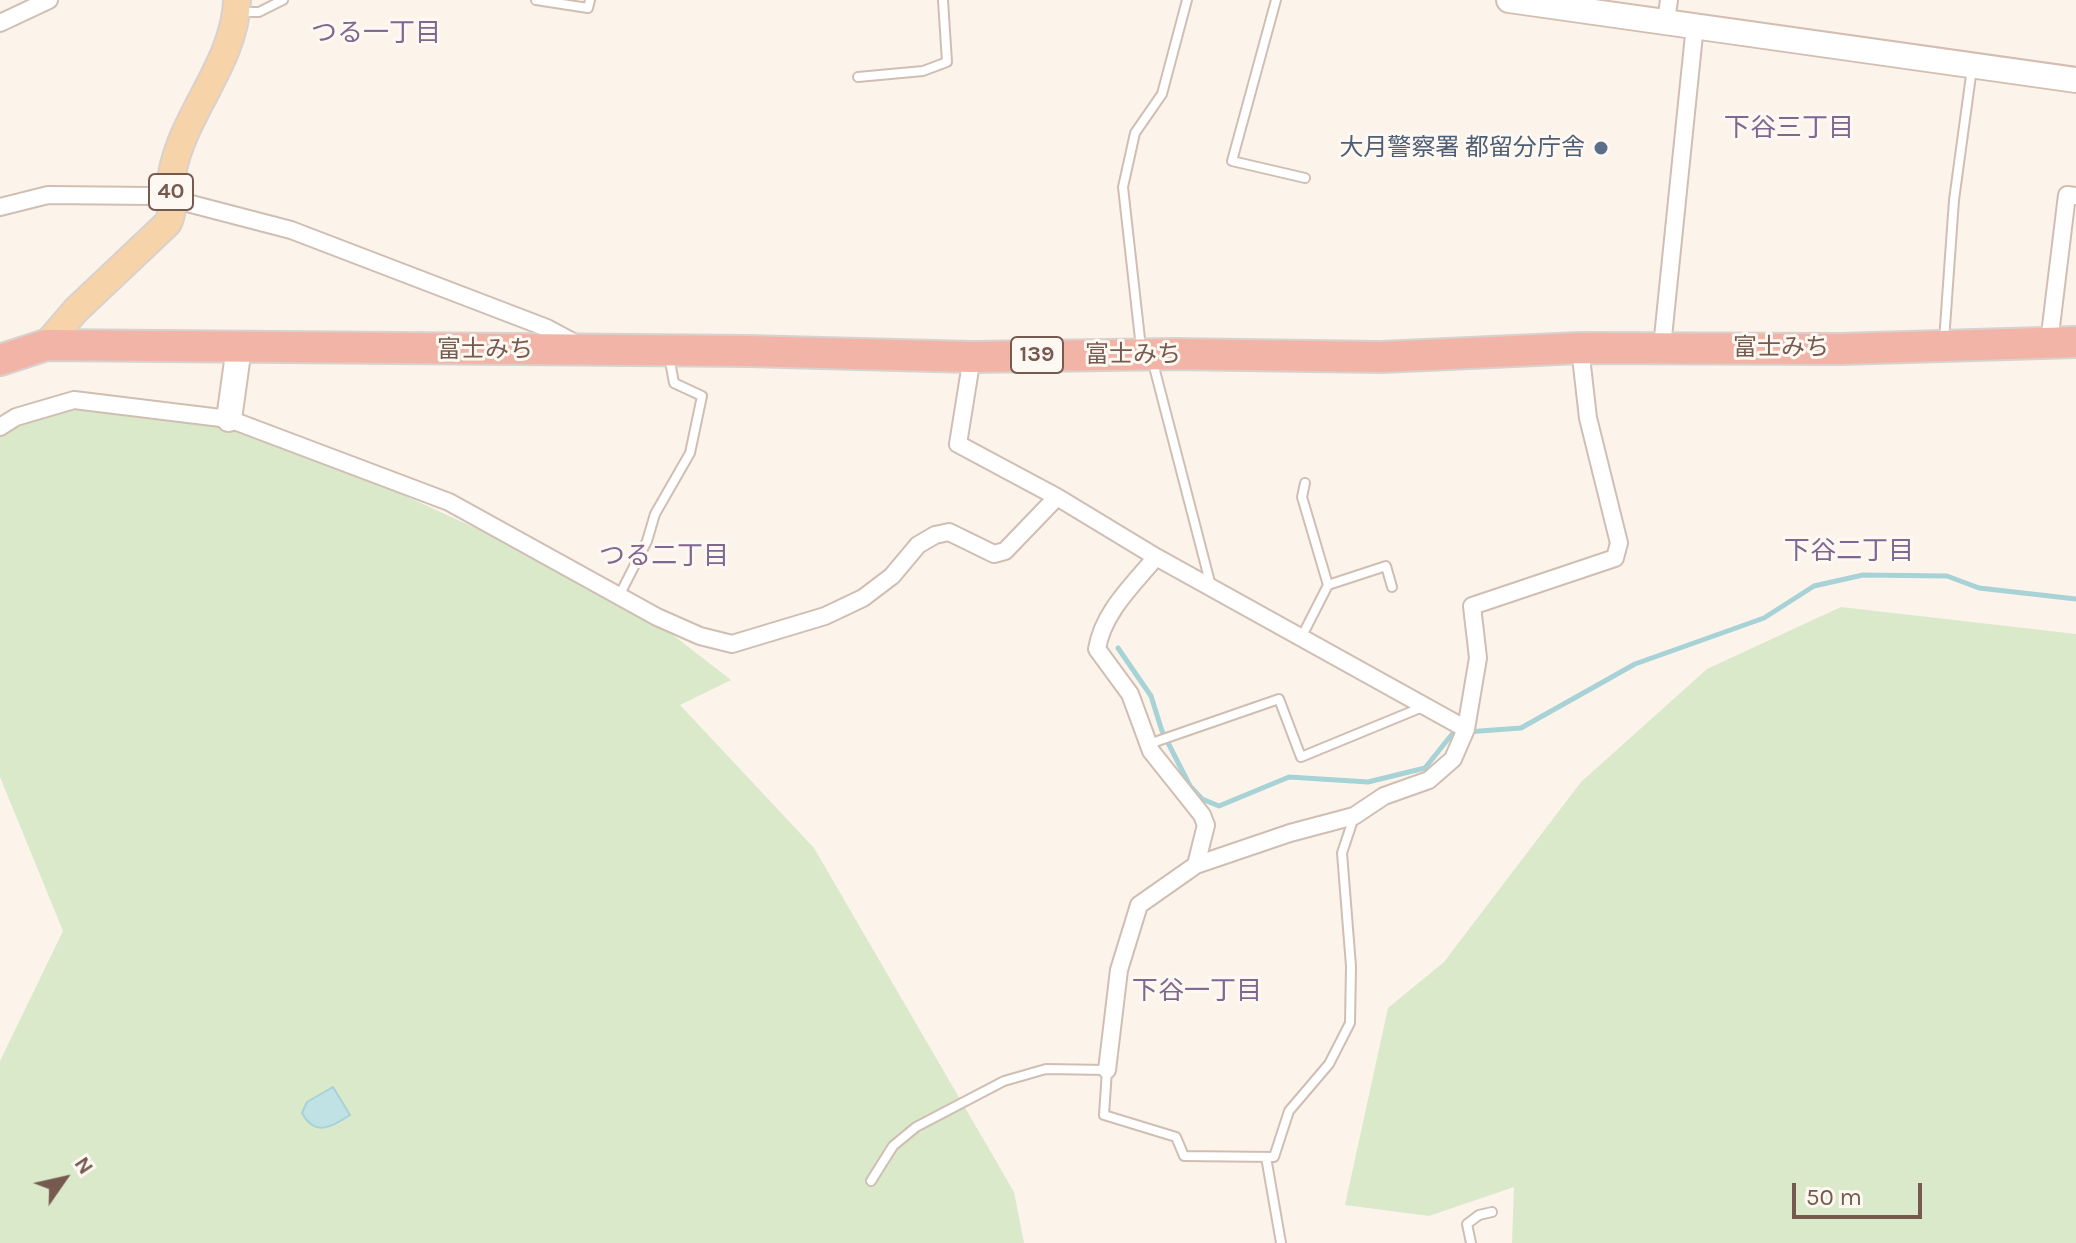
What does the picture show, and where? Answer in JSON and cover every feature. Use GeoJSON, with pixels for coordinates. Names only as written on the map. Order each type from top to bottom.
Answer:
{"type":"FeatureCollection","features":[{"type":"Feature","properties":{"kind":"highway","name":"富士みち"},"geometry":{"type":"LineString","coordinates":[[0,360],[46,345],[972,357],[1146,354],[1381,357],[1580,348],[2063,343]]}},
{"type":"Feature","properties":{"kind":"main road","name":"40"},"geometry":{"type":"LineString","coordinates":[[46,345],[76,310],[168,223],[173,213],[172,174],[181,143],[226,48],[237,6]]}},
{"type":"Feature","properties":{"kind":"street"},"geometry":{"type":"LineString","coordinates":[[0,23],[49,0]]}},
{"type":"Feature","properties":{"kind":"street"},"geometry":{"type":"LineString","coordinates":[[1509,0],[1667,10],[1695,25],[2076,80]]}},
{"type":"Feature","properties":{"kind":"street"},"geometry":{"type":"LineString","coordinates":[[1662,347],[1695,25]]}},
{"type":"Feature","properties":{"kind":"street"},"geometry":{"type":"LineString","coordinates":[[0,207],[48,195],[172,199],[291,230],[547,328],[588,350]]}},
{"type":"Feature","properties":{"kind":"street"},"geometry":{"type":"LineString","coordinates":[[2063,343],[2067,195],[2076,196]]}},
{"type":"Feature","properties":{"kind":"street"},"geometry":{"type":"LineString","coordinates":[[229,419],[239,347]]}},
{"type":"Feature","properties":{"kind":"street"},"geometry":{"type":"LineString","coordinates":[[1107,1070],[1119,970],[1139,905],[1196,865],[1290,833],[1354,816],[1384,796],[1429,780],[1453,759],[1466,729],[1478,658],[1472,606],[1615,558],[1619,543],[1588,418],[1580,348]]}},
{"type":"Feature","properties":{"kind":"street"},"geometry":{"type":"LineString","coordinates":[[972,357],[958,444],[1466,729]]}},
{"type":"Feature","properties":{"kind":"street"},"geometry":{"type":"LineString","coordinates":[[0,427],[16,417],[74,400],[229,419],[449,502],[657,617],[700,636],[732,644],[825,616],[863,598],[892,576],[918,545],[935,535],[949,532],[994,554],[1005,551],[1057,497]]}},
{"type":"Feature","properties":{"kind":"street"},"geometry":{"type":"LineString","coordinates":[[1156,557],[1112,610],[1100,633],[1097,649],[1130,694],[1149,744],[1206,825],[1196,865]]}},
{"type":"Feature","properties":{"kind":"lane"},"geometry":{"type":"LineString","coordinates":[[237,6],[259,12],[283,0]]}},
{"type":"Feature","properties":{"kind":"lane"},"geometry":{"type":"LineString","coordinates":[[536,0],[588,8],[590,0]]}},
{"type":"Feature","properties":{"kind":"lane"},"geometry":{"type":"LineString","coordinates":[[858,77],[923,71],[947,62],[943,0]]}},
{"type":"Feature","properties":{"kind":"lane"},"geometry":{"type":"LineString","coordinates":[[1187,0],[1162,94],[1135,133],[1123,187],[1125,225],[1146,354],[1212,588]]}},
{"type":"Feature","properties":{"kind":"lane"},"geometry":{"type":"LineString","coordinates":[[1276,0],[1232,161],[1305,178]]}},
{"type":"Feature","properties":{"kind":"lane"},"geometry":{"type":"LineString","coordinates":[[1944,346],[1954,200],[1973,63]]}},
{"type":"Feature","properties":{"kind":"lane"},"geometry":{"type":"LineString","coordinates":[[620,594],[647,541],[655,514],[690,453],[702,396],[674,383],[668,351]]}},
{"type":"Feature","properties":{"kind":"lane"},"geometry":{"type":"LineString","coordinates":[[1302,636],[1328,585],[1302,497],[1305,483]]}},
{"type":"Feature","properties":{"kind":"lane"},"geometry":{"type":"LineString","coordinates":[[1328,585],[1386,566],[1392,587]]}},
{"type":"Feature","properties":{"kind":"lane"},"geometry":{"type":"LineString","coordinates":[[1149,744],[1279,699],[1301,757],[1426,705]]}},
{"type":"Feature","properties":{"kind":"lane"},"geometry":{"type":"LineString","coordinates":[[871,1181],[893,1146],[916,1127],[1004,1081],[1046,1069],[1107,1070],[1104,1115],[1176,1137],[1184,1156],[1274,1157],[1289,1111],[1329,1064],[1350,1023],[1351,966],[1342,853],[1354,816]]}},
{"type":"Feature","properties":{"kind":"lane"},"geometry":{"type":"LineString","coordinates":[[1266,1157],[1281,1243]]}},
{"type":"Feature","properties":{"kind":"lane"},"geometry":{"type":"LineString","coordinates":[[1471,1243],[1467,1224],[1479,1215],[1492,1212]]}},
{"type":"Feature","properties":{"kind":"green space"},"geometry":{"type":"Polygon","coordinates":[[[74,400],[272,435],[620,594],[731,680],[680,705],[814,848],[1014,1192],[1024,1243],[0,1243],[0,1061],[63,931],[0,777],[0,432],[74,400]]]}},
{"type":"Feature","properties":{"kind":"green space"},"geometry":{"type":"Polygon","coordinates":[[[1841,607],[2076,634],[2076,1243],[1512,1243],[1514,1187],[1429,1216],[1345,1205],[1388,1008],[1444,962],[1581,782],[1707,669],[1841,607]]]}},
{"type":"Feature","properties":{"kind":"water"},"geometry":{"type":"Polygon","coordinates":[[[333,1087],[350,1115],[324,1128],[312,1125],[302,1113],[307,1102],[333,1087]]]}},
{"type":"Feature","properties":{"kind":"waterway"},"geometry":{"type":"LineString","coordinates":[[1118,648],[1151,696],[1162,731],[1190,786],[1202,799],[1219,806],[1289,777],[1368,782],[1425,768],[1453,733],[1521,728],[1635,664],[1764,618],[1814,586],[1863,575],[1947,576],[1979,588],[2076,599]]}},
{"type":"Feature","properties":{"kind":"place","name":"大月警察署 都留分庁舎"},"geometry":{"type":"Point","coordinates":[1601,148]}},
{"type":"Feature","properties":{"kind":"district","name":"つる一丁目"},"geometry":{"type":"Point","coordinates":[376,34]}},
{"type":"Feature","properties":{"kind":"district","name":"下谷三丁目"},"geometry":{"type":"Point","coordinates":[1789,129]}},
{"type":"Feature","properties":{"kind":"district","name":"下谷二丁目"},"geometry":{"type":"Point","coordinates":[1849,552]}},
{"type":"Feature","properties":{"kind":"district","name":"つる二丁目"},"geometry":{"type":"Point","coordinates":[664,557]}},
{"type":"Feature","properties":{"kind":"district","name":"下谷一丁目"},"geometry":{"type":"Point","coordinates":[1197,992]}}]}
